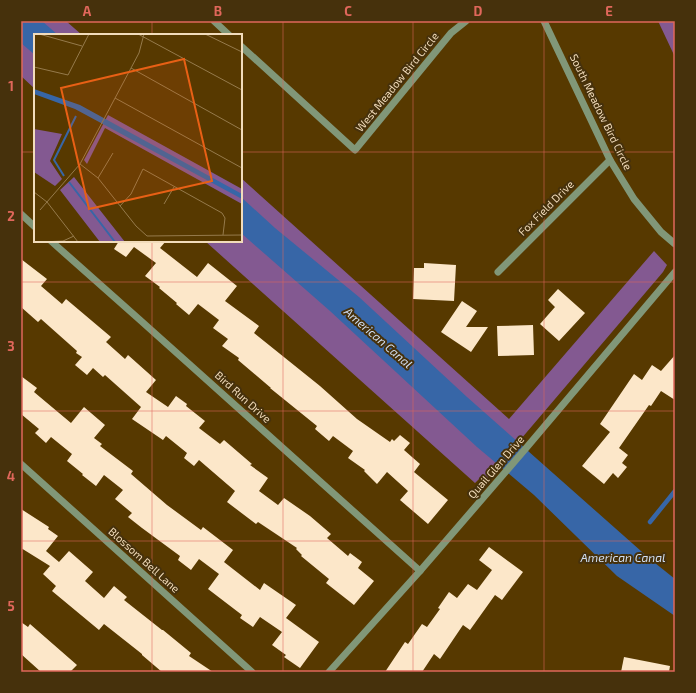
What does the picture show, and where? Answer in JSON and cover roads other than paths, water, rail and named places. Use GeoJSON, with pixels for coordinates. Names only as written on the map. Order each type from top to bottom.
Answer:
{"type":"FeatureCollection","features":[{"type":"Feature","properties":{"kind":"street"},"geometry":{"type":"LineString","coordinates":[[214,21],[228,34]]}},
{"type":"Feature","properties":{"kind":"street","name":"West Meadow Bird Circle"},"geometry":{"type":"LineString","coordinates":[[242,47],[356,150],[451,33],[466,21]]}},
{"type":"Feature","properties":{"kind":"street","name":"South Meadow Bird Circle"},"geometry":{"type":"LineString","coordinates":[[544,21],[610,160],[634,199],[661,232],[675,244]]}},
{"type":"Feature","properties":{"kind":"street","name":"Fox Field Drive"},"geometry":{"type":"LineString","coordinates":[[498,272],[610,160]]}},
{"type":"Feature","properties":{"kind":"street"},"geometry":{"type":"LineString","coordinates":[[21,214],[34,226]]}},
{"type":"Feature","properties":{"kind":"street","name":"Bird Run Drive"},"geometry":{"type":"LineString","coordinates":[[52,242],[420,571]]}},
{"type":"Feature","properties":{"kind":"street","name":"Quail Glen Drive"},"geometry":{"type":"LineString","coordinates":[[329,672],[420,571],[675,272]]}},
{"type":"Feature","properties":{"kind":"street","name":"Blossom Bell Lane"},"geometry":{"type":"LineString","coordinates":[[21,464],[252,672]]}},
{"type":"Feature","properties":{"kind":"water"},"geometry":{"type":"Polygon","coordinates":[[[21,21],[42,21],[57,34],[34,34],[34,54],[21,43],[21,21]]]}},
{"type":"Feature","properties":{"kind":"water","name":"American Canal"},"geometry":{"type":"Polygon","coordinates":[[[242,198],[275,228],[359,297],[467,397],[650,559],[675,579],[675,616],[617,576],[534,495],[477,447],[330,311],[242,234],[242,198]]]}},
{"type":"Feature","properties":{"kind":"waterway"},"geometry":{"type":"LineString","coordinates":[[650,522],[675,491]]}}]}
